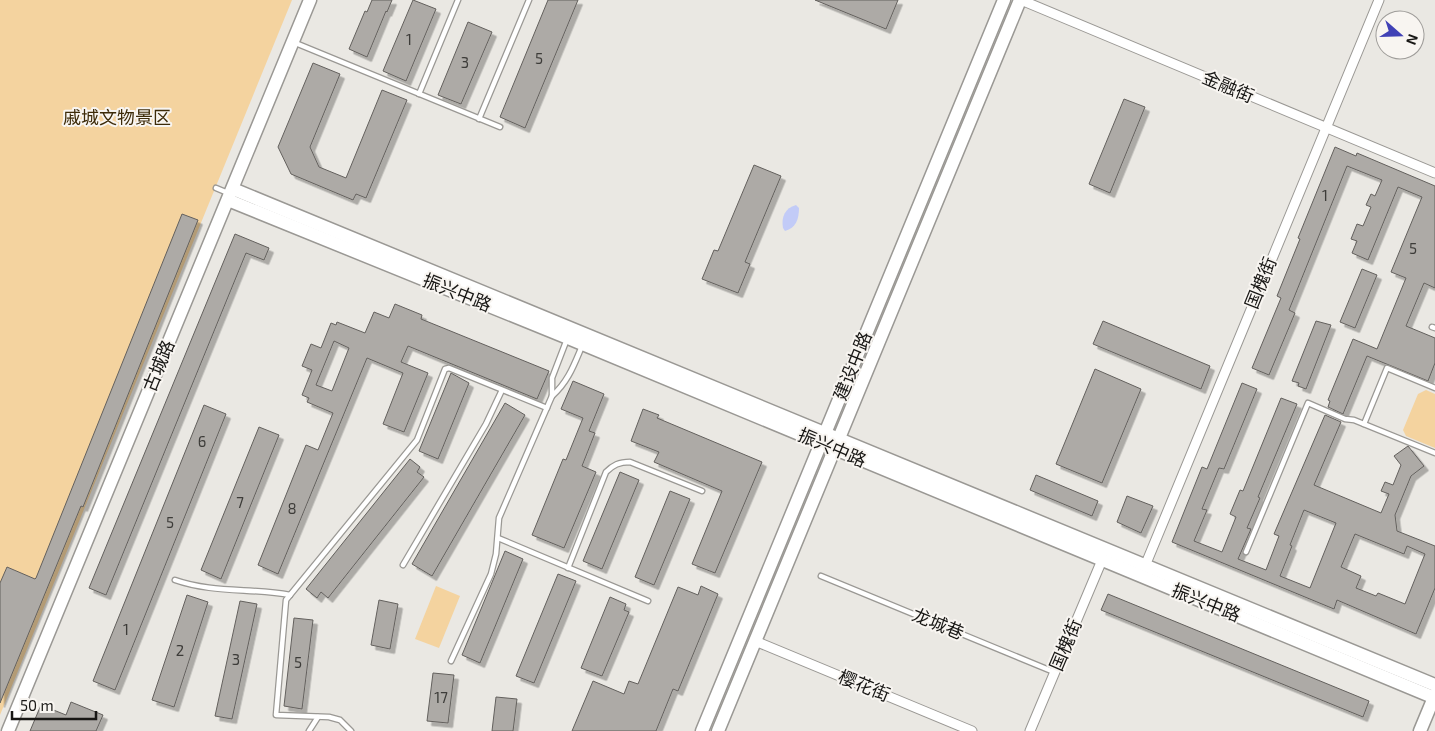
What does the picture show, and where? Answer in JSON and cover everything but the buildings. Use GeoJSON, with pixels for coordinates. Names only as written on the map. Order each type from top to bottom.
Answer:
{"type":"FeatureCollection","features":[{"type":"Feature","properties":{"kind":"street","name":"古城路"},"geometry":{"type":"LineString","coordinates":[[8,731],[310,0]]}},
{"type":"Feature","properties":{"kind":"street","name":"建设中路"},"geometry":{"type":"LineString","coordinates":[[702,731],[1004,0]]}},
{"type":"Feature","properties":{"kind":"street","name":"建设中路"},"geometry":{"type":"LineString","coordinates":[[718,731],[1020,0]]}},
{"type":"Feature","properties":{"kind":"street","name":"金融街"},"geometry":{"type":"LineString","coordinates":[[1020,0],[1435,173]]}},
{"type":"Feature","properties":{"kind":"street","name":"国槐街"},"geometry":{"type":"LineString","coordinates":[[1145,566],[1379,0]]}},
{"type":"Feature","properties":{"kind":"street","name":"振兴中路"},"geometry":{"type":"LineString","coordinates":[[230,194],[823,439]]}},
{"type":"Feature","properties":{"kind":"street","name":"振兴中路"},"geometry":{"type":"LineString","coordinates":[[230,194],[582,344],[1145,566],[1435,694]]}},
{"type":"Feature","properties":{"kind":"street","name":"振兴中路"},"geometry":{"type":"LineString","coordinates":[[836,444],[1102,560],[1435,694]]}},
{"type":"Feature","properties":{"kind":"street","name":"国槐街"},"geometry":{"type":"LineString","coordinates":[[1030,731],[1102,560]]}},
{"type":"Feature","properties":{"kind":"street","name":"樱花街"},"geometry":{"type":"LineString","coordinates":[[755,641],[972,731]]}},
{"type":"Feature","properties":{"kind":"street"},"geometry":{"type":"LineString","coordinates":[[1420,731],[1435,694]]}},
{"type":"Feature","properties":{"kind":"lane"},"geometry":{"type":"LineString","coordinates":[[419,94],[458,0]]}},
{"type":"Feature","properties":{"kind":"lane"},"geometry":{"type":"LineString","coordinates":[[479,119],[529,0]]}},
{"type":"Feature","properties":{"kind":"lane"},"geometry":{"type":"LineString","coordinates":[[293,42],[500,127]]}},
{"type":"Feature","properties":{"kind":"lane"},"geometry":{"type":"LineString","coordinates":[[216,188],[230,194]]}},
{"type":"Feature","properties":{"kind":"lane"},"geometry":{"type":"LineString","coordinates":[[451,661],[490,574],[496,554],[499,518],[552,396],[552,378],[568,338]]}},
{"type":"Feature","properties":{"kind":"lane"},"geometry":{"type":"LineString","coordinates":[[552,396],[561,388],[570,375],[582,344]]}},
{"type":"Feature","properties":{"kind":"lane"},"geometry":{"type":"LineString","coordinates":[[351,731],[340,720],[329,717],[276,715],[286,600],[417,440],[445,369],[449,368],[547,408]]}},
{"type":"Feature","properties":{"kind":"lane"},"geometry":{"type":"LineString","coordinates":[[1364,424],[1387,368],[1435,388]]}},
{"type":"Feature","properties":{"kind":"lane"},"geometry":{"type":"LineString","coordinates":[[403,565],[486,424],[502,390]]}},
{"type":"Feature","properties":{"kind":"lane"},"geometry":{"type":"LineString","coordinates":[[1246,552],[1308,403],[1435,453]]}},
{"type":"Feature","properties":{"kind":"lane"},"geometry":{"type":"LineString","coordinates":[[568,568],[606,472],[613,465],[621,462],[630,462],[702,490]]}},
{"type":"Feature","properties":{"kind":"lane"},"geometry":{"type":"LineString","coordinates":[[498,538],[648,601]]}},
{"type":"Feature","properties":{"kind":"lane","name":"龙城巷"},"geometry":{"type":"LineString","coordinates":[[821,576],[1054,672]]}},
{"type":"Feature","properties":{"kind":"lane"},"geometry":{"type":"LineString","coordinates":[[175,580],[202,587],[270,591],[290,595]]}},
{"type":"Feature","properties":{"kind":"lane"},"geometry":{"type":"LineString","coordinates":[[309,731],[318,717]]}},
{"type":"Feature","properties":{"kind":"green space","name":"戚城文物景区"},"geometry":{"type":"Polygon","coordinates":[[[0,0],[292,0],[0,715],[0,0]]]}},
{"type":"Feature","properties":{"kind":"green space"},"geometry":{"type":"Polygon","coordinates":[[[1426,390],[1435,394],[1435,448],[1406,436],[1403,430],[1418,394],[1426,390]]]}},
{"type":"Feature","properties":{"kind":"green space"},"geometry":{"type":"Polygon","coordinates":[[[436,586],[460,596],[439,648],[415,639],[436,586]]]}},
{"type":"Feature","properties":{"kind":"water"},"geometry":{"type":"Polygon","coordinates":[[[796,205],[799,208],[797,219],[792,228],[785,231],[783,228],[783,217],[789,208],[796,205]]]}}]}
